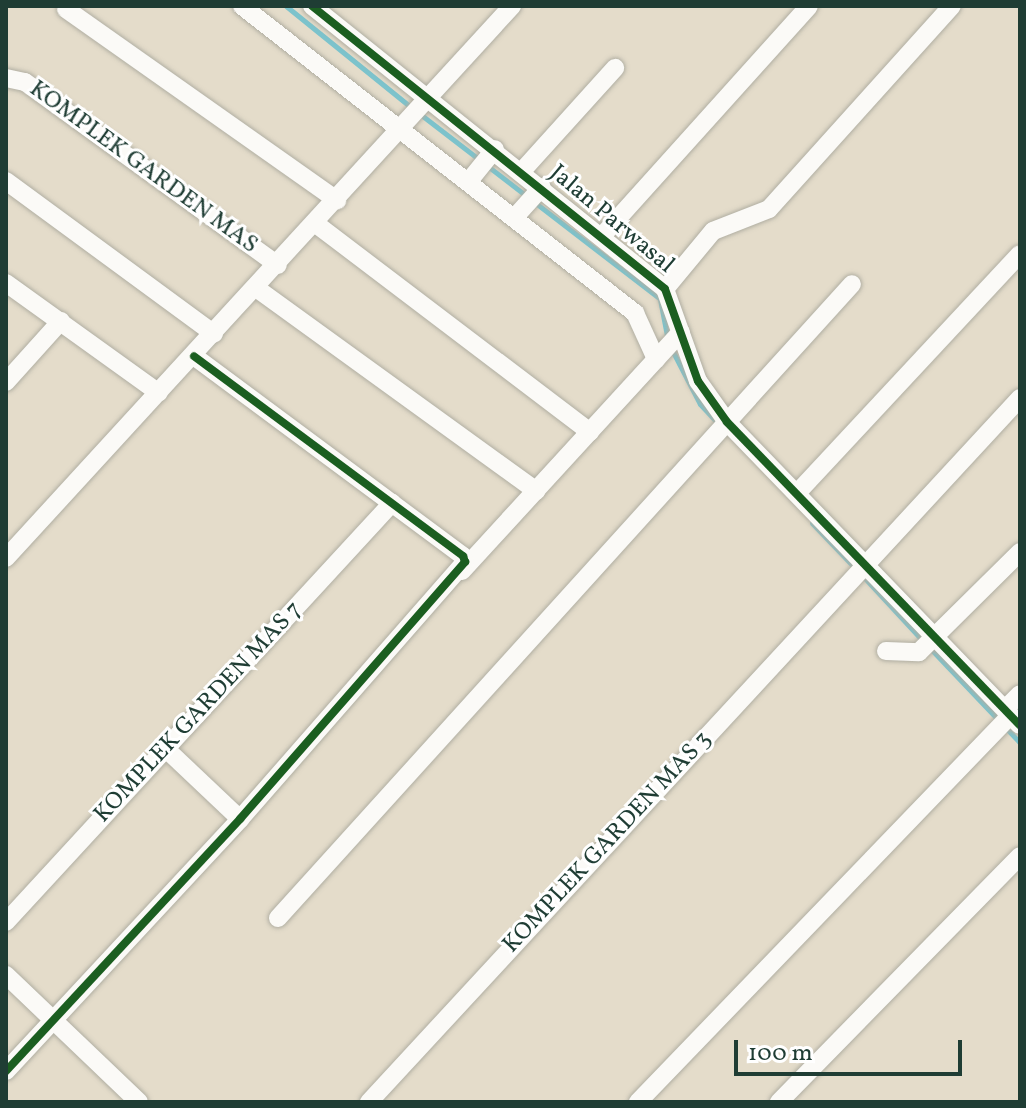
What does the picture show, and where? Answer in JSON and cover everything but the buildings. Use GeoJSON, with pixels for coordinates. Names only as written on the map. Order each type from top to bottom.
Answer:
{"type":"FeatureCollection","features":[{"type":"Feature","properties":{"kind":"street"},"geometry":{"type":"LineString","coordinates":[[242,6],[416,112],[529,201],[635,313],[656,359]]}},
{"type":"Feature","properties":{"kind":"street","name":"Jalan Parwasal"},"geometry":{"type":"LineString","coordinates":[[312,6],[416,112],[483,165],[522,171],[529,201],[602,236],[665,289],[698,381],[725,424],[798,492],[928,643],[1012,716]]}},
{"type":"Feature","properties":{"kind":"street"},"geometry":{"type":"LineString","coordinates":[[6,558],[316,224],[512,6]]}},
{"type":"Feature","properties":{"kind":"street"},"geometry":{"type":"LineString","coordinates":[[602,236],[809,6]]}},
{"type":"Feature","properties":{"kind":"street"},"geometry":{"type":"LineString","coordinates":[[665,289],[713,231],[769,209],[952,6]]}},
{"type":"Feature","properties":{"kind":"street"},"geometry":{"type":"LineString","coordinates":[[66,9],[337,200]]}},
{"type":"Feature","properties":{"kind":"street"},"geometry":{"type":"LineString","coordinates":[[522,171],[615,68]]}},
{"type":"Feature","properties":{"kind":"street","name":"KOMPLEK GARDEN MAS"},"geometry":{"type":"LineString","coordinates":[[6,78],[25,82],[278,265]]}},
{"type":"Feature","properties":{"kind":"street"},"geometry":{"type":"LineString","coordinates":[[6,181],[214,334]]}},
{"type":"Feature","properties":{"kind":"street"},"geometry":{"type":"LineString","coordinates":[[316,224],[590,432]]}},
{"type":"Feature","properties":{"kind":"street"},"geometry":{"type":"LineString","coordinates":[[798,492],[1020,254]]}},
{"type":"Feature","properties":{"kind":"street"},"geometry":{"type":"LineString","coordinates":[[6,283],[159,393]]}},
{"type":"Feature","properties":{"kind":"street"},"geometry":{"type":"LineString","coordinates":[[278,918],[852,284]]}},
{"type":"Feature","properties":{"kind":"street"},"geometry":{"type":"LineString","coordinates":[[256,288],[536,491]]}},
{"type":"Feature","properties":{"kind":"street"},"geometry":{"type":"LineString","coordinates":[[6,382],[61,321]]}},
{"type":"Feature","properties":{"kind":"street"},"geometry":{"type":"LineString","coordinates":[[6,1071],[240,819],[681,332]]}},
{"type":"Feature","properties":{"kind":"street"},"geometry":{"type":"LineString","coordinates":[[194,356],[463,556],[462,571]]}},
{"type":"Feature","properties":{"kind":"street","name":"KOMPLEK GARDEN MAS 3"},"geometry":{"type":"LineString","coordinates":[[369,1102],[862,565],[1020,398]]}},
{"type":"Feature","properties":{"kind":"street","name":"KOMPLEK GARDEN MAS 7"},"geometry":{"type":"LineString","coordinates":[[6,922],[392,503]]}},
{"type":"Feature","properties":{"kind":"street"},"geometry":{"type":"LineString","coordinates":[[886,651],[928,643],[1020,552]]}},
{"type":"Feature","properties":{"kind":"street"},"geometry":{"type":"LineString","coordinates":[[638,1102],[1012,716],[1020,694]]}},
{"type":"Feature","properties":{"kind":"street"},"geometry":{"type":"LineString","coordinates":[[166,749],[240,819]]}},
{"type":"Feature","properties":{"kind":"street"},"geometry":{"type":"LineString","coordinates":[[779,1102],[1020,856]]}},
{"type":"Feature","properties":{"kind":"street"},"geometry":{"type":"LineString","coordinates":[[6,975],[139,1102]]}},
{"type":"Feature","properties":{"kind":"waterway"},"geometry":{"type":"LineString","coordinates":[[286,6],[412,108]]}},
{"type":"Feature","properties":{"kind":"waterway"},"geometry":{"type":"LineString","coordinates":[[420,114],[660,299],[668,341]]}},
{"type":"Feature","properties":{"kind":"waterway"},"geometry":{"type":"LineString","coordinates":[[672,350],[700,404],[717,422]]}},
{"type":"Feature","properties":{"kind":"waterway"},"geometry":{"type":"LineString","coordinates":[[812,523],[855,568]]}},
{"type":"Feature","properties":{"kind":"waterway"},"geometry":{"type":"LineString","coordinates":[[862,575],[923,641]]}},
{"type":"Feature","properties":{"kind":"waterway"},"geometry":{"type":"LineString","coordinates":[[930,648],[1020,743]]}},
{"type":"Feature","properties":{"kind":"cycle path"},"geometry":{"type":"LineString","coordinates":[[312,6],[665,289],[698,381],[727,422],[1020,725]]}},
{"type":"Feature","properties":{"kind":"cycle path"},"geometry":{"type":"LineString","coordinates":[[6,1071],[240,819],[465,562],[463,556],[194,356]]}}]}
